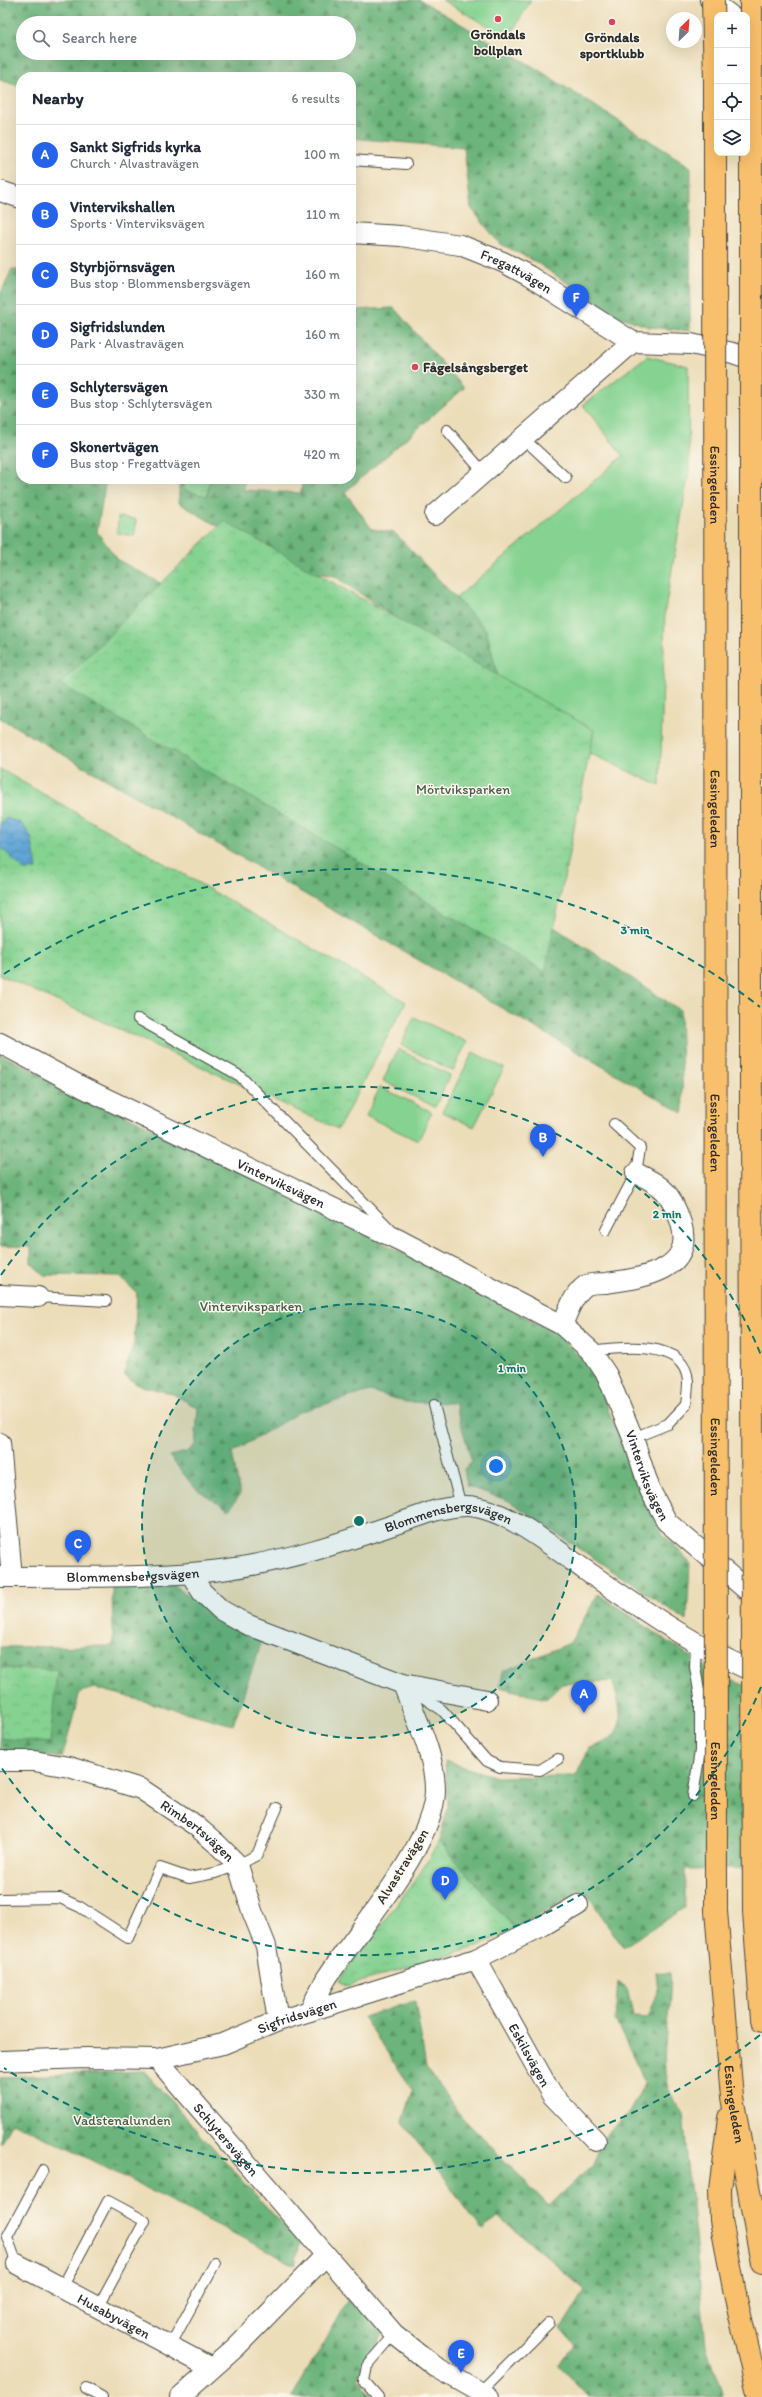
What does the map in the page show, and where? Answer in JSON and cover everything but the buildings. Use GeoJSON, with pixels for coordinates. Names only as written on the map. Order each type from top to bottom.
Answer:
{"type":"FeatureCollection","features":[{"type":"Feature","properties":{"kind":"highway","name":"Essingeleden"},"geometry":{"type":"LineString","coordinates":[[713,0],[715,82],[716,1911],[732,2097],[762,2263]]}},
{"type":"Feature","properties":{"kind":"highway"},"geometry":{"type":"LineString","coordinates":[[751,0],[752,335],[750,1127],[754,1912],[762,2020]]}},
{"type":"Feature","properties":{"kind":"highway"},"geometry":{"type":"LineString","coordinates":[[732,2097],[720,2190],[721,2220],[735,2294],[759,2397]]}},
{"type":"Feature","properties":{"kind":"street"},"geometry":{"type":"LineString","coordinates":[[710,0],[726,12]]}},
{"type":"Feature","properties":{"kind":"street"},"geometry":{"type":"LineString","coordinates":[[750,29],[762,37]]}},
{"type":"Feature","properties":{"kind":"street"},"geometry":{"type":"LineString","coordinates":[[0,191],[16,196]]}},
{"type":"Feature","properties":{"kind":"street","name":"Fregattvägen"},"geometry":{"type":"LineString","coordinates":[[356,233],[436,240],[460,245],[483,254],[529,276],[634,342]]}},
{"type":"Feature","properties":{"kind":"street"},"geometry":{"type":"LineString","coordinates":[[435,515],[634,342],[691,344],[733,353],[762,363]]}},
{"type":"Feature","properties":{"kind":"street","name":"Vinterviksvägen"},"geometry":{"type":"LineString","coordinates":[[0,1043],[84,1088],[401,1241],[562,1325],[591,1351],[607,1375],[633,1438],[650,1490],[667,1522],[762,1603]]}},
{"type":"Feature","properties":{"kind":"street"},"geometry":{"type":"LineString","coordinates":[[562,1325],[574,1299],[586,1286],[660,1272],[674,1262],[682,1248],[682,1229],[675,1205],[659,1184],[636,1173]]}},
{"type":"Feature","properties":{"kind":"street"},"geometry":{"type":"LineString","coordinates":[[0,1295],[38,1297]]}},
{"type":"Feature","properties":{"kind":"street"},"geometry":{"type":"LineString","coordinates":[[0,1443],[6,1577]]}},
{"type":"Feature","properties":{"kind":"street","name":"Blommensbergsvägen"},"geometry":{"type":"LineString","coordinates":[[6,1577],[190,1573],[222,1570],[281,1559],[436,1510],[461,1506],[476,1507],[502,1517],[531,1532],[653,1617],[732,1663],[762,1675]]}},
{"type":"Feature","properties":{"kind":"street"},"geometry":{"type":"LineString","coordinates":[[190,1573],[202,1592],[221,1610],[246,1624],[402,1684],[487,1700]]}},
{"type":"Feature","properties":{"kind":"street","name":"Alvastravägen"},"geometry":{"type":"LineString","coordinates":[[309,2011],[326,1980],[403,1869],[423,1835],[432,1810],[435,1791],[434,1771],[402,1684]]}},
{"type":"Feature","properties":{"kind":"street","name":"Rimbertsvägen"},"geometry":{"type":"LineString","coordinates":[[0,1761],[34,1761],[69,1767],[141,1790],[195,1825],[238,1865],[252,1911],[266,1946],[278,2021]]}},
{"type":"Feature","properties":{"kind":"street","name":"Sigfridsvägen"},"geometry":{"type":"LineString","coordinates":[[0,2061],[86,2058],[156,2059],[223,2044],[278,2021],[476,1959],[544,1925],[578,1905]]}},
{"type":"Feature","properties":{"kind":"street","name":"Eskilsvägen"},"geometry":{"type":"LineString","coordinates":[[476,1959],[552,2095],[596,2141]]}},
{"type":"Feature","properties":{"kind":"street","name":"Schlytersvägen"},"geometry":{"type":"LineString","coordinates":[[156,2059],[394,2334],[436,2367],[484,2394]]}},
{"type":"Feature","properties":{"kind":"street"},"geometry":{"type":"LineString","coordinates":[[180,2397],[236,2347],[326,2255]]}},
{"type":"Feature","properties":{"kind":"street","name":"Husabyvägen"},"geometry":{"type":"LineString","coordinates":[[17,2264],[211,2368]]}},
{"type":"Feature","properties":{"kind":"lane"},"geometry":{"type":"LineString","coordinates":[[356,160],[406,164]]}},
{"type":"Feature","properties":{"kind":"lane"},"geometry":{"type":"LineString","coordinates":[[447,430],[484,473]]}},
{"type":"Feature","properties":{"kind":"lane"},"geometry":{"type":"LineString","coordinates":[[523,438],[566,478]]}},
{"type":"Feature","properties":{"kind":"lane"},"geometry":{"type":"LineString","coordinates":[[138,1019],[240,1076],[401,1241]]}},
{"type":"Feature","properties":{"kind":"lane"},"geometry":{"type":"LineString","coordinates":[[606,1230],[636,1173],[640,1148],[614,1124]]}},
{"type":"Feature","properties":{"kind":"lane"},"geometry":{"type":"LineString","coordinates":[[38,1297],[106,1300]]}},
{"type":"Feature","properties":{"kind":"lane"},"geometry":{"type":"LineString","coordinates":[[591,1351],[610,1348],[662,1349],[680,1360],[688,1379],[686,1405],[668,1424],[633,1438]]}},
{"type":"Feature","properties":{"kind":"lane"},"geometry":{"type":"LineString","coordinates":[[434,1405],[461,1506]]}},
{"type":"Feature","properties":{"kind":"lane"},"geometry":{"type":"LineString","coordinates":[[693,1796],[700,1751],[700,1697],[695,1667],[696,1643]]}},
{"type":"Feature","properties":{"kind":"lane"},"geometry":{"type":"LineString","coordinates":[[402,1684],[442,1710],[488,1761],[500,1767],[540,1770],[558,1759]]}},
{"type":"Feature","properties":{"kind":"lane"},"geometry":{"type":"LineString","coordinates":[[0,1899],[60,1898],[80,1907],[128,1938],[160,1868],[189,1878],[216,1874],[238,1865],[257,1855],[278,1808]]}},
{"type":"Feature","properties":{"kind":"lane"},"geometry":{"type":"LineString","coordinates":[[17,2264],[7,2237],[43,2170]]}},
{"type":"Feature","properties":{"kind":"lane"},"geometry":{"type":"LineString","coordinates":[[62,2288],[108,2202],[145,2221],[98,2307]]}},
{"type":"Feature","properties":{"kind":"lane"},"geometry":{"type":"LineString","coordinates":[[170,2346],[215,2263]]}},
{"type":"Feature","properties":{"kind":"lane"},"geometry":{"type":"LineString","coordinates":[[484,2394],[549,2323]]}},
{"type":"Feature","properties":{"kind":"lane"},"geometry":{"type":"LineString","coordinates":[[378,2397],[364,2381],[367,2366],[394,2334]]}},
{"type":"Feature","properties":{"kind":"lane"},"geometry":{"type":"LineString","coordinates":[[86,2388],[102,2397]]}},
{"type":"Feature","properties":{"kind":"green space"},"geometry":{"type":"Polygon","coordinates":[[[0,0],[420,0],[537,69],[691,167],[690,331],[649,327],[613,314],[536,262],[499,243],[471,208],[464,148],[356,138],[356,72],[16,72],[16,85],[0,80],[0,0]]]}},
{"type":"Feature","properties":{"kind":"green space","name":"Gröndals bollplan"},"geometry":{"type":"Polygon","coordinates":[[[442,0],[531,0],[509,38],[442,0]]]}},
{"type":"Feature","properties":{"kind":"green space"},"geometry":{"type":"Polygon","coordinates":[[[12,269],[16,270],[16,484],[105,484],[97,532],[118,560],[260,637],[478,877],[680,1010],[683,1113],[0,718],[0,295],[12,269]]]}},
{"type":"Feature","properties":{"kind":"green space"},"geometry":{"type":"Polygon","coordinates":[[[394,308],[464,388],[356,482],[356,310],[394,308]]]}},
{"type":"Feature","properties":{"kind":"green space"},"geometry":{"type":"Polygon","coordinates":[[[647,356],[688,366],[689,472],[665,610],[660,786],[508,715],[456,598],[623,456],[583,405],[647,356]]]}},
{"type":"Feature","properties":{"kind":"green space"},"geometry":{"type":"Polygon","coordinates":[[[179,484],[244,484],[244,490],[301,493],[302,484],[354,484],[345,492],[372,529],[395,533],[486,630],[508,715],[407,626],[335,576],[290,569],[179,503],[179,484]]]}},
{"type":"Feature","properties":{"kind":"green space"},"geometry":{"type":"Polygon","coordinates":[[[185,484],[209,484],[207,496],[183,490],[185,484]]]}},
{"type":"Feature","properties":{"kind":"green space"},"geometry":{"type":"Polygon","coordinates":[[[118,517],[136,519],[135,536],[117,533],[118,517]]]}},
{"type":"Feature","properties":{"kind":"green space","name":"Mörtviksparken"},"geometry":{"type":"Polygon","coordinates":[[[224,521],[594,730],[545,972],[60,684],[224,521]]]}},
{"type":"Feature","properties":{"kind":"green space"},"geometry":{"type":"Polygon","coordinates":[[[0,769],[406,1002],[338,1129],[0,975],[0,769]]]}},
{"type":"Feature","properties":{"kind":"green space"},"geometry":{"type":"Polygon","coordinates":[[[414,1017],[467,1042],[453,1071],[401,1045],[414,1017]]]}},
{"type":"Feature","properties":{"kind":"green space"},"geometry":{"type":"Polygon","coordinates":[[[398,1049],[450,1075],[435,1107],[383,1081],[398,1049]]]}},
{"type":"Feature","properties":{"kind":"green space"},"geometry":{"type":"Polygon","coordinates":[[[473,1052],[504,1068],[474,1127],[442,1112],[473,1052]]]}},
{"type":"Feature","properties":{"kind":"green space","name":"Vinterviksparken"},"geometry":{"type":"Polygon","coordinates":[[[0,1054],[322,1211],[555,1332],[592,1369],[644,1500],[663,1534],[690,1562],[687,1621],[509,1501],[467,1486],[464,1469],[472,1462],[455,1403],[405,1402],[370,1391],[299,1412],[232,1453],[240,1494],[229,1510],[195,1488],[169,1456],[187,1452],[195,1445],[198,1408],[173,1394],[138,1385],[124,1375],[134,1342],[137,1293],[119,1276],[44,1275],[31,1263],[31,1247],[0,1246],[0,1054]]]}},
{"type":"Feature","properties":{"kind":"green space"},"geometry":{"type":"Polygon","coordinates":[[[380,1087],[432,1112],[418,1141],[366,1116],[380,1087]]]}},
{"type":"Feature","properties":{"kind":"green space"},"geometry":{"type":"Polygon","coordinates":[[[112,1585],[173,1585],[242,1633],[262,1641],[233,1725],[95,1688],[80,1692],[62,1758],[0,1751],[0,1647],[113,1646],[112,1585]]]}},
{"type":"Feature","properties":{"kind":"green space"},"geometry":{"type":"Polygon","coordinates":[[[598,1594],[721,1677],[762,1691],[762,1868],[685,1869],[685,1908],[623,1947],[584,1890],[515,1929],[439,1841],[448,1807],[445,1761],[496,1777],[576,1776],[589,1748],[602,1743],[611,1737],[617,1730],[620,1722],[619,1703],[612,1681],[562,1684],[546,1699],[500,1687],[503,1671],[570,1643],[598,1594]]]}},
{"type":"Feature","properties":{"kind":"green space"},"geometry":{"type":"Polygon","coordinates":[[[0,1668],[57,1670],[50,1743],[0,1738],[0,1668]]]}},
{"type":"Feature","properties":{"kind":"green space"},"geometry":{"type":"Polygon","coordinates":[[[439,1841],[515,1929],[473,1948],[347,1986],[339,1980],[421,1872],[439,1841]]]}},
{"type":"Feature","properties":{"kind":"green space"},"geometry":{"type":"Polygon","coordinates":[[[656,1972],[670,1972],[670,2000],[665,2042],[665,2070],[668,2088],[683,2114],[706,2346],[723,2397],[589,2397],[558,2364],[575,2345],[561,2329],[585,2290],[499,2216],[482,2230],[403,2122],[413,2090],[363,2017],[415,2001],[426,2067],[461,2116],[549,2206],[593,2164],[605,2135],[629,2113],[645,2082],[615,2020],[618,1981],[627,1988],[633,2016],[648,2017],[658,1992],[656,1972]]]}},
{"type":"Feature","properties":{"kind":"green space","name":"Vadstenalunden"},"geometry":{"type":"Polygon","coordinates":[[[144,2071],[300,2244],[295,2265],[79,2154],[12,2122],[0,2144],[0,2077],[144,2071]]]}},
{"type":"Feature","properties":{"kind":"green space"},"geometry":{"type":"Polygon","coordinates":[[[351,2295],[382,2333],[358,2379],[373,2397],[292,2397],[351,2295]]]}},
{"type":"Feature","properties":{"kind":"water"},"geometry":{"type":"Polygon","coordinates":[[[6,818],[21,823],[31,837],[37,869],[24,870],[0,846],[0,825],[6,818]]]}},
{"type":"Feature","properties":{"kind":"place","name":"Gröndals bollplan"},"geometry":{"type":"Point","coordinates":[498,19]}},
{"type":"Feature","properties":{"kind":"place","name":"Gröndals sportklubb"},"geometry":{"type":"Point","coordinates":[612,22]}},
{"type":"Feature","properties":{"kind":"place","name":"Skonertvägen"},"geometry":{"type":"Point","coordinates":[576,317]}},
{"type":"Feature","properties":{"kind":"place","name":"Fågelsångsberget"},"geometry":{"type":"Point","coordinates":[415,367]}},
{"type":"Feature","properties":{"kind":"place","name":"Vintervikshallen"},"geometry":{"type":"Point","coordinates":[543,1157]}},
{"type":"Feature","properties":{"kind":"place","name":"Styrbjörnsvägen"},"geometry":{"type":"Point","coordinates":[78,1563]}},
{"type":"Feature","properties":{"kind":"place","name":"Sankt Sigfrids kyrka"},"geometry":{"type":"Point","coordinates":[584,1713]}},
{"type":"Feature","properties":{"kind":"place","name":"Sigfridslunden"},"geometry":{"type":"Point","coordinates":[445,1900]}},
{"type":"Feature","properties":{"kind":"place","name":"Schlytersvägen"},"geometry":{"type":"Point","coordinates":[461,2373]}}]}
